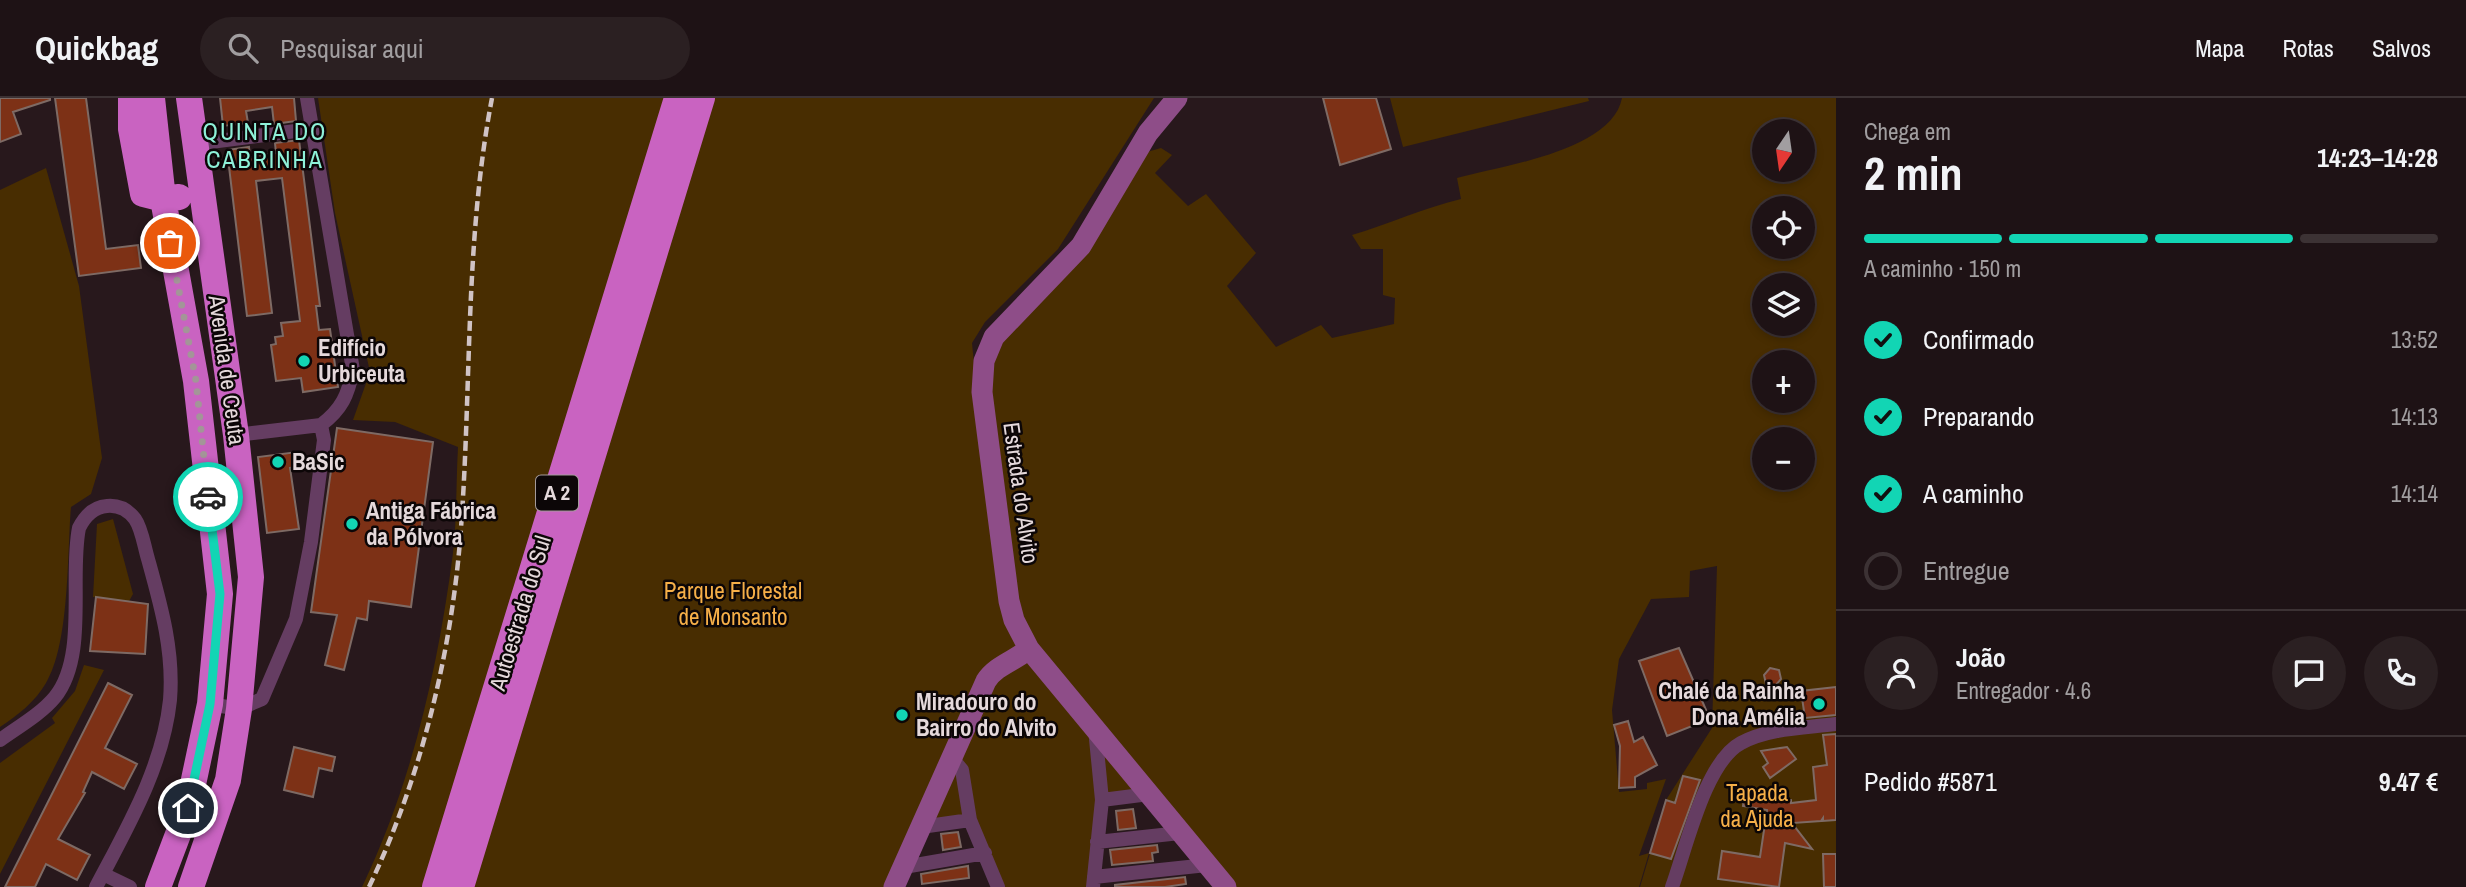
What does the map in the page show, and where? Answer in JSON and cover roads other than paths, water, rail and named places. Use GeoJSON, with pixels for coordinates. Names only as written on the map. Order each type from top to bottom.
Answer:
{"type":"FeatureCollection","features":[{"type":"Feature","properties":{"kind":"highway"},"geometry":{"type":"LineString","coordinates":[[131,98],[131,130],[143,194],[163,199],[201,194]]}},
{"type":"Feature","properties":{"kind":"highway","name":"Avenida de Ceuta"},"geometry":{"type":"LineString","coordinates":[[152,98],[163,199],[196,381],[220,594],[210,704],[188,808],[158,887]]}},
{"type":"Feature","properties":{"kind":"highway","name":"Avenida de Ceuta"},"geometry":{"type":"LineString","coordinates":[[189,98],[236,435],[251,577],[239,709],[228,780],[191,887]]}},
{"type":"Feature","properties":{"kind":"highway","name":"Autoestrada do Sul"},"geometry":{"type":"LineString","coordinates":[[435,887],[677,98]]}},
{"type":"Feature","properties":{"kind":"highway","name":"Autoestrada do Sul"},"geometry":{"type":"LineString","coordinates":[[461,887],[702,98]]}},
{"type":"Feature","properties":{"kind":"highway"},"geometry":{"type":"LineString","coordinates":[[174,265],[212,260]]}},
{"type":"Feature","properties":{"kind":"street"},"geometry":{"type":"LineString","coordinates":[[236,435],[321,425],[338,411],[348,393],[353,370],[307,98]]}},
{"type":"Feature","properties":{"kind":"street","name":"Estrada do Alvito"},"geometry":{"type":"LineString","coordinates":[[1177,98],[1148,133],[1081,246],[994,337],[984,361],[984,406],[1009,601],[1014,620],[1029,649],[1226,887]]}},
{"type":"Feature","properties":{"kind":"street"},"geometry":{"type":"LineString","coordinates":[[195,144],[311,129]]}},
{"type":"Feature","properties":{"kind":"street"},"geometry":{"type":"LineString","coordinates":[[210,704],[239,709],[262,699],[296,619],[316,504],[324,440],[321,425]]}},
{"type":"Feature","properties":{"kind":"street"},"geometry":{"type":"LineString","coordinates":[[0,740],[49,704],[68,674],[72,650],[78,535],[87,515],[100,507],[122,509],[138,524],[165,621],[171,680],[167,720],[158,758],[99,880],[130,887]]}},
{"type":"Feature","properties":{"kind":"street"},"geometry":{"type":"LineString","coordinates":[[894,887],[989,676],[1029,649]]}},
{"type":"Feature","properties":{"kind":"street"},"geometry":{"type":"LineString","coordinates":[[1672,887],[1713,775],[1726,753],[1741,743],[1774,731],[1836,724]]}},
{"type":"Feature","properties":{"kind":"street"},"geometry":{"type":"LineString","coordinates":[[1096,727],[1093,732],[1102,800],[1094,882],[1207,865]]}},
{"type":"Feature","properties":{"kind":"street"},"geometry":{"type":"LineString","coordinates":[[952,758],[962,770],[970,820],[998,887]]}},
{"type":"Feature","properties":{"kind":"street"},"geometry":{"type":"LineString","coordinates":[[1102,800],[1149,794]]}},
{"type":"Feature","properties":{"kind":"street"},"geometry":{"type":"LineString","coordinates":[[921,827],[970,820]]}},
{"type":"Feature","properties":{"kind":"street"},"geometry":{"type":"LineString","coordinates":[[1097,842],[1181,833]]}},
{"type":"Feature","properties":{"kind":"street"},"geometry":{"type":"LineString","coordinates":[[904,867],[985,853]]}},
{"type":"Feature","properties":{"kind":"railway"},"geometry":{"type":"LineString","coordinates":[[369,887],[418,762],[449,630],[464,485],[477,208],[492,98]]}},
{"type":"Feature","properties":{"kind":"place","name":"Edifício Urbiceuta"},"geometry":{"type":"Point","coordinates":[304,361]}},
{"type":"Feature","properties":{"kind":"place","name":"BaSic"},"geometry":{"type":"Point","coordinates":[278,462]}},
{"type":"Feature","properties":{"kind":"place","name":"Antiga Fábrica da Pólvora"},"geometry":{"type":"Point","coordinates":[352,524]}},
{"type":"Feature","properties":{"kind":"place","name":"Chalé da Rainha Dona Amélia"},"geometry":{"type":"Point","coordinates":[1819,704]}},
{"type":"Feature","properties":{"kind":"place","name":"Miradouro do Bairro do Alvito"},"geometry":{"type":"Point","coordinates":[902,715]}},
{"type":"Feature","properties":{"kind":"district","name":"QUINTA DO CABRINHA"},"geometry":{"type":"Point","coordinates":[265,146]}},
{"type":"Feature","properties":{"kind":"park label","name":"Parque Florestal de Monsanto"},"geometry":{"type":"Point","coordinates":[733,604]}},
{"type":"Feature","properties":{"kind":"park label","name":"Tapada da Ajuda"},"geometry":{"type":"Point","coordinates":[1757,806]}}]}
